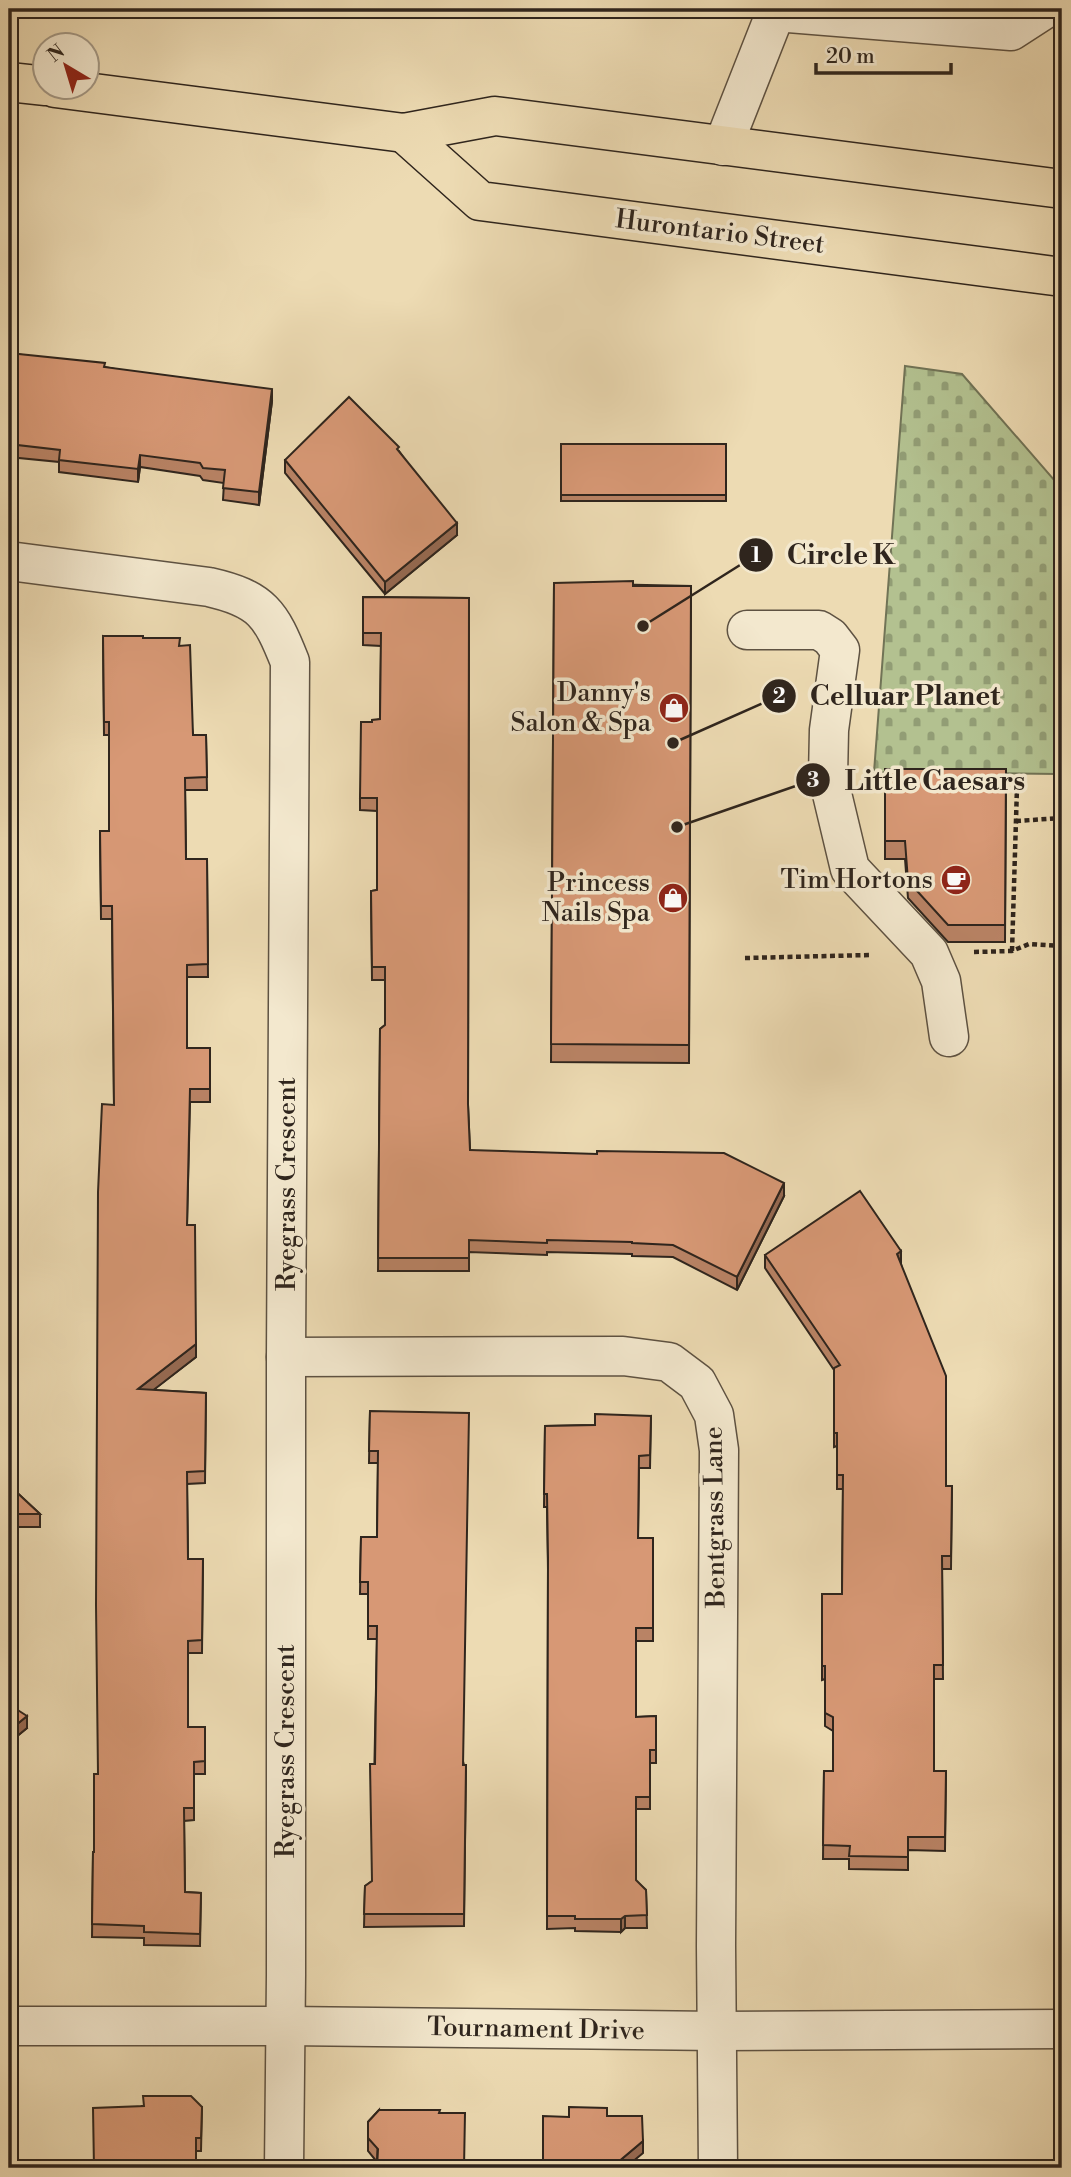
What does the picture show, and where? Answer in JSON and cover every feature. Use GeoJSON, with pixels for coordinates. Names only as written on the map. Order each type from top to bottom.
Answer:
{"type":"FeatureCollection","features":[{"type":"Feature","properties":{"kind":"main road"},"geometry":{"type":"LineString","coordinates":[[9,82],[32,84]]}},
{"type":"Feature","properties":{"kind":"main road"},"geometry":{"type":"LineString","coordinates":[[102,94],[404,132],[495,116],[1062,189]]}},
{"type":"Feature","properties":{"kind":"main road","name":"Hurontario Street"},"geometry":{"type":"LineString","coordinates":[[404,132],[480,201],[1062,276]]}},
{"type":"Feature","properties":{"kind":"street"},"geometry":{"type":"LineString","coordinates":[[723,146],[776,10],[1011,31],[1045,9]]}},
{"type":"Feature","properties":{"kind":"street","name":"Ryegrass Crescent"},"geometry":{"type":"LineString","coordinates":[[9,561],[231,592],[260,607],[277,630],[290,662],[284,2168]]}},
{"type":"Feature","properties":{"kind":"street"},"geometry":{"type":"LineString","coordinates":[[747,630],[819,630],[830,637],[840,650],[829,730],[828,777],[850,869],[929,953],[941,981],[948,1037]]}},
{"type":"Feature","properties":{"kind":"street","name":"Bentgrass Lane"},"geometry":{"type":"LineString","coordinates":[[286,1357],[623,1356],[669,1362],[697,1383],[714,1415],[719,1450],[718,2168]]}},
{"type":"Feature","properties":{"kind":"street","name":"Tournament Drive"},"geometry":{"type":"LineString","coordinates":[[9,2026],[717,2031],[1062,2029]]}},
{"type":"Feature","properties":{"kind":"path"},"geometry":{"type":"LineString","coordinates":[[1012,951],[1017,787]]}},
{"type":"Feature","properties":{"kind":"path"},"geometry":{"type":"LineString","coordinates":[[1016,821],[1062,818]]}},
{"type":"Feature","properties":{"kind":"green space"},"geometry":{"type":"Polygon","coordinates":[[[905,366],[962,374],[1062,489],[1058,774],[874,772],[905,366]]]}},
{"type":"Feature","properties":{"kind":"building"},"geometry":{"type":"Polygon","coordinates":[[[9,353],[105,363],[104,367],[272,389],[259,492],[223,488],[225,470],[203,468],[200,463],[140,455],[138,469],[59,460],[60,450],[9,444],[9,353]]]}},
{"type":"Feature","properties":{"kind":"building"},"geometry":{"type":"Polygon","coordinates":[[[349,397],[399,447],[397,449],[457,523],[385,582],[285,460],[349,397]]]}},
{"type":"Feature","properties":{"kind":"building"},"geometry":{"type":"Polygon","coordinates":[[[561,444],[726,444],[726,495],[561,495],[561,444]]]}},
{"type":"Feature","properties":{"kind":"building"},"geometry":{"type":"Polygon","coordinates":[[[633,581],[633,586],[691,586],[689,1045],[551,1044],[554,583],[633,581]]]}},
{"type":"Feature","properties":{"kind":"building"},"geometry":{"type":"Polygon","coordinates":[[[363,597],[469,598],[470,1150],[597,1154],[597,1151],[724,1153],[784,1183],[737,1277],[673,1245],[632,1242],[469,1240],[469,1258],[378,1258],[380,1029],[385,1025],[385,967],[372,967],[371,891],[377,890],[377,798],[360,798],[361,722],[380,719],[381,633],[363,633],[363,597]]]}},
{"type":"Feature","properties":{"kind":"building"},"geometry":{"type":"Polygon","coordinates":[[[103,636],[180,638],[179,646],[190,645],[193,735],[206,735],[207,777],[185,778],[186,859],[207,859],[208,964],[187,965],[187,1048],[210,1048],[210,1089],[190,1089],[187,1225],[195,1225],[196,1344],[138,1389],[206,1393],[205,1471],[187,1472],[188,1559],[203,1559],[202,1640],[188,1641],[188,1727],[205,1727],[205,1761],[194,1762],[194,1808],[184,1808],[185,1892],[201,1893],[200,1934],[144,1932],[144,1926],[92,1924],[94,1774],[98,1774],[98,1192],[102,1104],[114,1105],[112,906],[101,906],[100,831],[109,831],[109,722],[104,722],[103,636]]]}},
{"type":"Feature","properties":{"kind":"building","name":"Tim Hortons"},"geometry":{"type":"Polygon","coordinates":[[[885,769],[1006,769],[1005,925],[948,925],[908,881],[905,841],[885,841],[885,769]]]}},
{"type":"Feature","properties":{"kind":"building"},"geometry":{"type":"Polygon","coordinates":[[[9,789],[11,807],[9,809],[9,789]]]}},
{"type":"Feature","properties":{"kind":"building"},"geometry":{"type":"Polygon","coordinates":[[[9,865],[12,865],[13,935],[9,935],[9,865]]]}},
{"type":"Feature","properties":{"kind":"building"},"geometry":{"type":"Polygon","coordinates":[[[9,1114],[13,1114],[12,1292],[17,1296],[17,1313],[12,1317],[11,1487],[40,1514],[9,1514],[9,1114]]]}},
{"type":"Feature","properties":{"kind":"building"},"geometry":{"type":"Polygon","coordinates":[[[860,1191],[901,1251],[897,1254],[946,1376],[946,1486],[952,1486],[951,1556],[942,1556],[943,1665],[934,1665],[934,1771],[946,1771],[945,1837],[908,1837],[908,1857],[849,1856],[850,1846],[823,1845],[824,1771],[833,1771],[833,1717],[825,1713],[822,1594],[842,1594],[843,1475],[837,1475],[837,1433],[834,1433],[834,1368],[840,1365],[765,1255],[860,1191]]]}},
{"type":"Feature","properties":{"kind":"building"},"geometry":{"type":"Polygon","coordinates":[[[370,1411],[469,1413],[463,1765],[466,1765],[464,1914],[364,1914],[365,1886],[372,1881],[370,1764],[375,1764],[377,1626],[368,1626],[368,1582],[360,1582],[361,1537],[377,1537],[378,1451],[369,1451],[370,1411]]]}},
{"type":"Feature","properties":{"kind":"building"},"geometry":{"type":"Polygon","coordinates":[[[595,1414],[651,1416],[650,1455],[639,1456],[638,1538],[653,1538],[653,1628],[636,1628],[636,1717],[656,1716],[656,1750],[650,1750],[650,1797],[636,1797],[636,1880],[646,1890],[647,1915],[625,1916],[621,1919],[547,1916],[548,1558],[547,1494],[544,1494],[545,1426],[595,1425],[595,1414]]]}},
{"type":"Feature","properties":{"kind":"building"},"geometry":{"type":"Polygon","coordinates":[[[9,1558],[16,1565],[17,1633],[10,1638],[10,1705],[27,1716],[10,1730],[11,1777],[16,1783],[16,1799],[12,1806],[10,1845],[9,1845],[9,1558]]]}},
{"type":"Feature","properties":{"kind":"building"},"geometry":{"type":"Polygon","coordinates":[[[143,2096],[191,2096],[202,2107],[201,2138],[196,2138],[196,2168],[94,2168],[93,2108],[144,2106],[143,2096]]]}},
{"type":"Feature","properties":{"kind":"building"},"geometry":{"type":"Polygon","coordinates":[[[569,2107],[607,2108],[607,2116],[642,2116],[643,2141],[611,2168],[543,2168],[543,2116],[569,2117],[569,2107]]]}},
{"type":"Feature","properties":{"kind":"building"},"geometry":{"type":"Polygon","coordinates":[[[379,2110],[440,2110],[439,2113],[465,2113],[464,2168],[377,2168],[378,2149],[368,2138],[368,2122],[379,2110]]]}},
{"type":"Feature","properties":{"kind":"building"},"geometry":{"type":"Polygon","coordinates":[[[912,2163],[912,2168],[828,2168],[828,2164],[912,2163]]]}},
{"type":"Feature","properties":{"kind":"place","name":"Circle K"},"geometry":{"type":"Point","coordinates":[643,626]}},
{"type":"Feature","properties":{"kind":"place","name":"Danny's Salon & Spa"},"geometry":{"type":"Point","coordinates":[674,708]}},
{"type":"Feature","properties":{"kind":"place","name":"Celluar Planet"},"geometry":{"type":"Point","coordinates":[673,743]}},
{"type":"Feature","properties":{"kind":"place","name":"Little Caesars"},"geometry":{"type":"Point","coordinates":[677,827]}},
{"type":"Feature","properties":{"kind":"place","name":"Tim Hortons"},"geometry":{"type":"Point","coordinates":[956,880]}},
{"type":"Feature","properties":{"kind":"place","name":"Princess Nails Spa"},"geometry":{"type":"Point","coordinates":[673,898]}}]}
